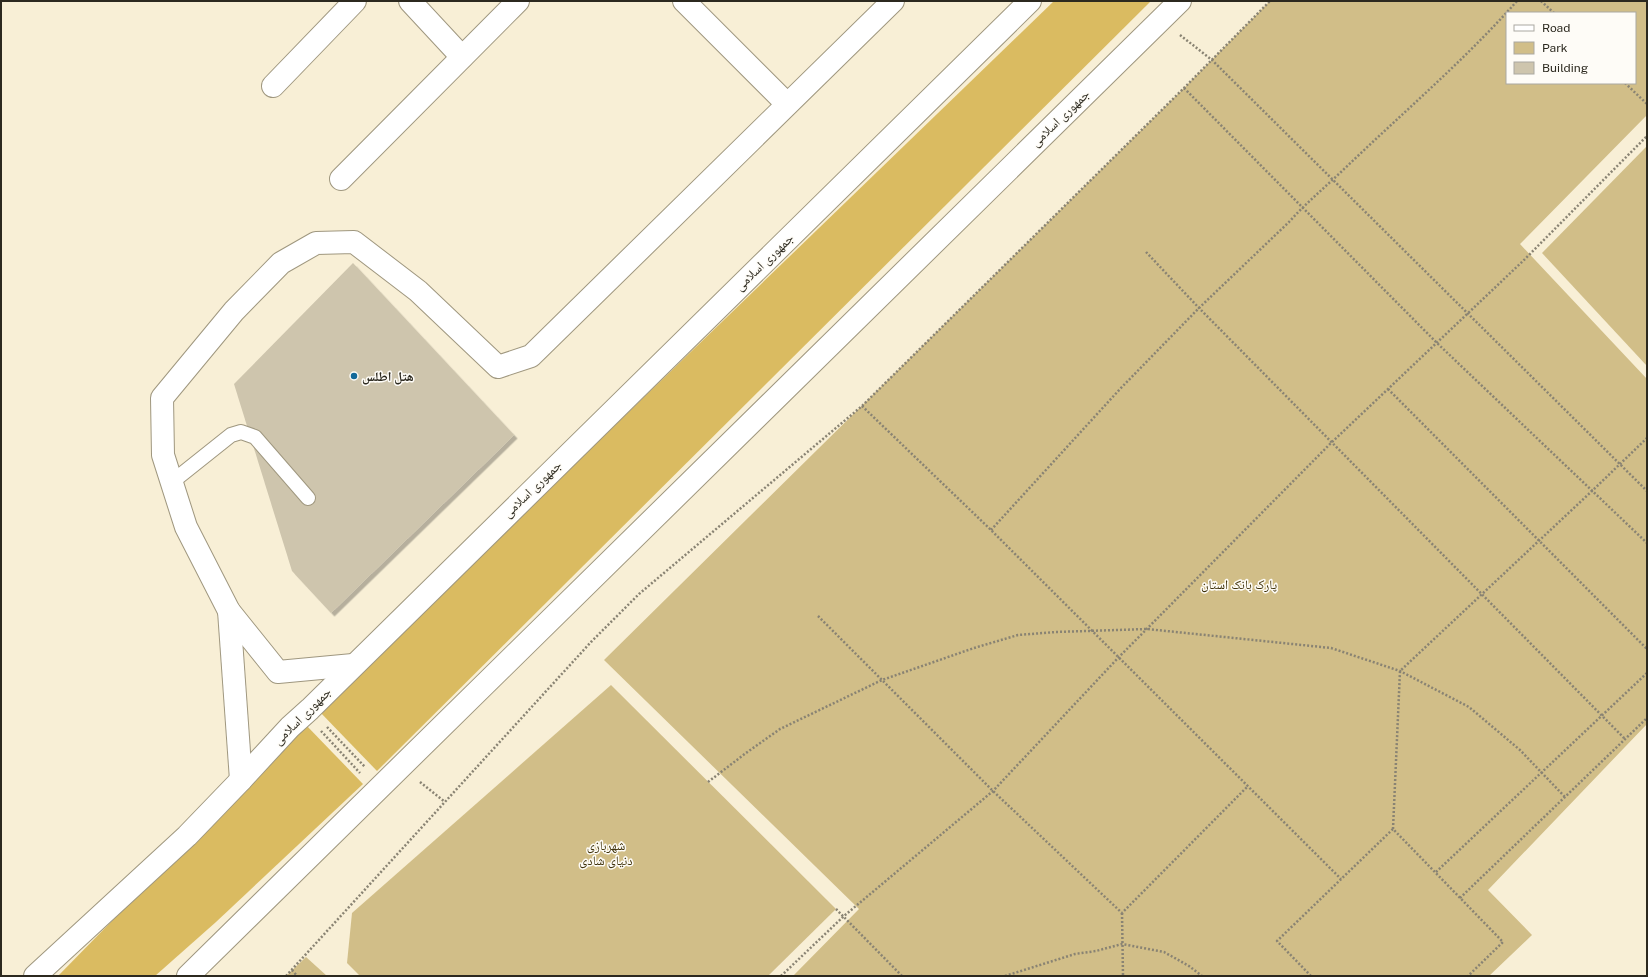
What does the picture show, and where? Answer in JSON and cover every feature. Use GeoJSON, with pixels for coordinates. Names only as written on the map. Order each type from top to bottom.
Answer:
{"type":"FeatureCollection","features":[{"type":"Feature","properties":{"kind":"main road"},"geometry":{"type":"LineString","coordinates":[[274,86],[355,1]]}},
{"type":"Feature","properties":{"kind":"main road"},"geometry":{"type":"LineString","coordinates":[[410,1],[462,57]]}},
{"type":"Feature","properties":{"kind":"main road"},"geometry":{"type":"LineString","coordinates":[[341,179],[518,1]]}},
{"type":"Feature","properties":{"kind":"main road"},"geometry":{"type":"LineString","coordinates":[[684,1],[787,104]]}},
{"type":"Feature","properties":{"kind":"main road"},"geometry":{"type":"LineString","coordinates":[[353,665],[278,672],[229,611],[186,527],[163,455],[162,398],[234,311],[282,263],[316,243],[354,242],[418,291],[498,367],[531,356],[893,1]]}},
{"type":"Feature","properties":{"kind":"main road","name":"جمهوری اسلامی"},"geometry":{"type":"LineString","coordinates":[[35,976],[187,836],[290,727],[1030,1]]}},
{"type":"Feature","properties":{"kind":"main road","name":"جمهوری اسلامی"},"geometry":{"type":"LineString","coordinates":[[188,976],[1180,1]]}},
{"type":"Feature","properties":{"kind":"main road"},"geometry":{"type":"LineString","coordinates":[[229,611],[241,780]]}},
{"type":"Feature","properties":{"kind":"lane"},"geometry":{"type":"LineString","coordinates":[[172,482],[231,435],[241,432],[255,437],[308,498]]}},
{"type":"Feature","properties":{"kind":"path"},"geometry":{"type":"LineString","coordinates":[[286,976],[591,642],[639,594],[862,406],[1270,1]]}},
{"type":"Feature","properties":{"kind":"path"},"geometry":{"type":"LineString","coordinates":[[1508,12],[1517,1]]}},
{"type":"Feature","properties":{"kind":"path"},"geometry":{"type":"LineString","coordinates":[[1541,1],[1553,12]]}},
{"type":"Feature","properties":{"kind":"path"},"geometry":{"type":"LineString","coordinates":[[991,530],[1120,389],[1199,308],[1289,222],[1302,207],[1492,30],[1506,14]]}},
{"type":"Feature","properties":{"kind":"path"},"geometry":{"type":"LineString","coordinates":[[1160,20],[1212,60],[1647,491]]}},
{"type":"Feature","properties":{"kind":"path"},"geometry":{"type":"LineString","coordinates":[[1626,84],[1647,104]]}},
{"type":"Feature","properties":{"kind":"path"},"geometry":{"type":"LineString","coordinates":[[1184,88],[1437,343],[1647,543]]}},
{"type":"Feature","properties":{"kind":"path"},"geometry":{"type":"LineString","coordinates":[[781,976],[844,916],[993,791],[1147,628],[1331,443],[1523,261],[1647,136]]}},
{"type":"Feature","properties":{"kind":"path"},"geometry":{"type":"LineString","coordinates":[[1146,252],[1331,443],[1624,739]]}},
{"type":"Feature","properties":{"kind":"path"},"geometry":{"type":"LineString","coordinates":[[1388,389],[1647,649]]}},
{"type":"Feature","properties":{"kind":"path"},"geometry":{"type":"LineString","coordinates":[[862,406],[991,530],[1341,879]]}},
{"type":"Feature","properties":{"kind":"path"},"geometry":{"type":"LineString","coordinates":[[1311,976],[1277,941],[1394,829],[1400,671],[1647,438]]}},
{"type":"Feature","properties":{"kind":"path"},"geometry":{"type":"LineString","coordinates":[[818,616],[993,791],[1122,913]]}},
{"type":"Feature","properties":{"kind":"path"},"geometry":{"type":"LineString","coordinates":[[708,782],[780,729],[882,680],[974,648],[1018,635],[1147,628],[1330,648],[1400,671],[1469,707],[1520,750],[1566,797]]}},
{"type":"Feature","properties":{"kind":"path"},"geometry":{"type":"LineString","coordinates":[[1436,872],[1647,673]]}},
{"type":"Feature","properties":{"kind":"path"},"geometry":{"type":"LineString","coordinates":[[307,711],[379,787]]}},
{"type":"Feature","properties":{"kind":"path"},"geometry":{"type":"LineString","coordinates":[[307,711],[379,787]]}},
{"type":"Feature","properties":{"kind":"path"},"geometry":{"type":"LineString","coordinates":[[1460,898],[1647,718]]}},
{"type":"Feature","properties":{"kind":"path"},"geometry":{"type":"LineString","coordinates":[[401,766],[445,802]]}},
{"type":"Feature","properties":{"kind":"path"},"geometry":{"type":"LineString","coordinates":[[1123,976],[1122,913],[1248,786]]}},
{"type":"Feature","properties":{"kind":"path"},"geometry":{"type":"LineString","coordinates":[[1394,829],[1503,942],[1468,976]]}},
{"type":"Feature","properties":{"kind":"path"},"geometry":{"type":"LineString","coordinates":[[836,908],[902,976]]}},
{"type":"Feature","properties":{"kind":"path"},"geometry":{"type":"LineString","coordinates":[[1005,976],[1075,954],[1096,951],[1122,944],[1164,952],[1190,966],[1202,976]]}},
{"type":"Feature","properties":{"kind":"path"},"geometry":{"type":"LineString","coordinates":[[292,970],[297,976]]}},
{"type":"Feature","properties":{"kind":"green space","name":"پارک بانک استان"},"geometry":{"type":"Polygon","coordinates":[[[1270,1],[1647,1],[1647,115],[1520,244],[1647,379],[1647,724],[1488,890],[1532,935],[1489,976],[793,976],[859,909],[604,660],[1184,88],[1270,1]]]}},
{"type":"Feature","properties":{"kind":"green space"},"geometry":{"type":"Polygon","coordinates":[[[1647,146],[1647,366],[1542,253],[1647,146]]]}},
{"type":"Feature","properties":{"kind":"green space","name":"شهربازی دنیای شادی"},"geometry":{"type":"Polygon","coordinates":[[[611,685],[836,909],[768,976],[360,976],[347,963],[352,913],[611,685]]]}},
{"type":"Feature","properties":{"kind":"green space"},"geometry":{"type":"Polygon","coordinates":[[[306,957],[327,976],[286,976],[306,957]]]}},
{"type":"Feature","properties":{"kind":"shaded area"},"geometry":{"type":"Polygon","coordinates":[[[1054,1],[1151,1],[377,771],[319,711],[1054,1]]]}},
{"type":"Feature","properties":{"kind":"shaded area"},"geometry":{"type":"Polygon","coordinates":[[[305,724],[363,784],[216,922],[155,976],[58,976],[305,724]]]}},
{"type":"Feature","properties":{"kind":"building","name":"هتل اطلس"},"geometry":{"type":"Polygon","coordinates":[[[353,263],[514,435],[331,613],[292,571],[234,384],[353,263]]]}},
{"type":"Feature","properties":{"kind":"place","name":"هتل اطلس"},"geometry":{"type":"Point","coordinates":[354,376]}}]}
